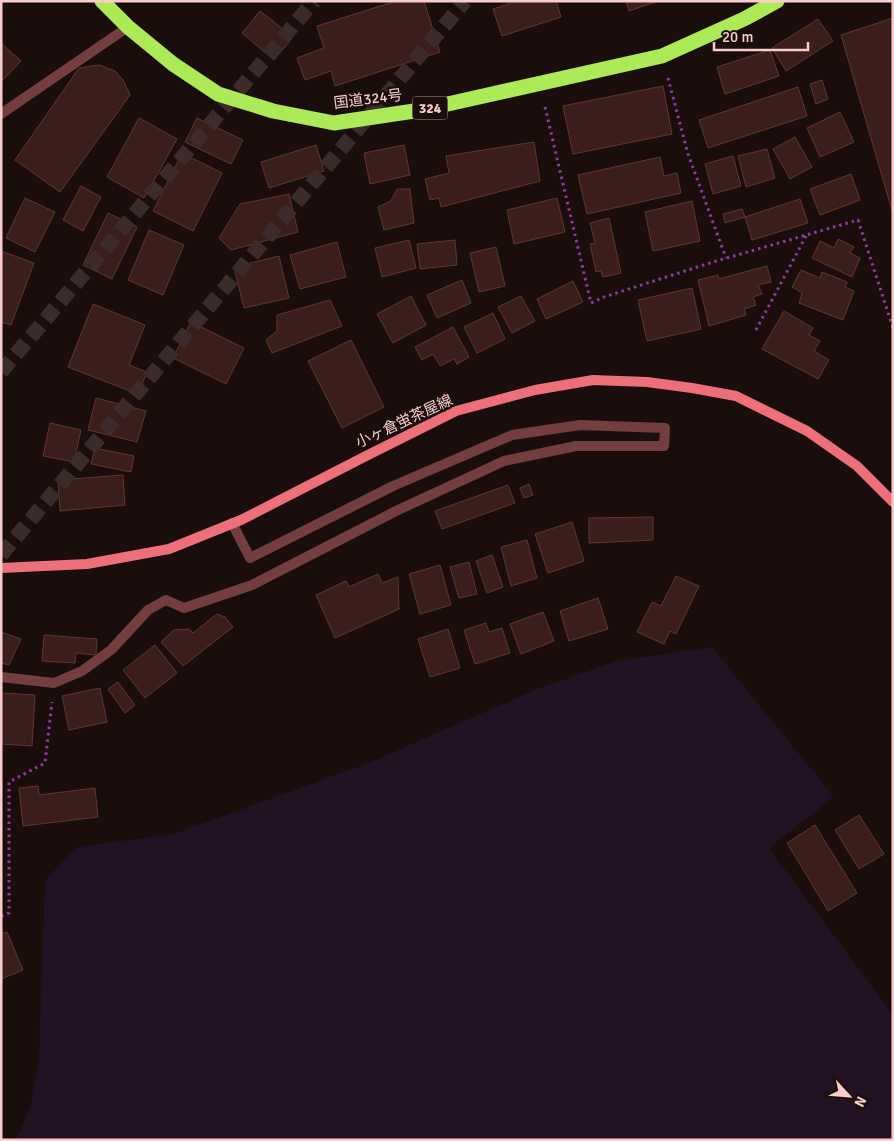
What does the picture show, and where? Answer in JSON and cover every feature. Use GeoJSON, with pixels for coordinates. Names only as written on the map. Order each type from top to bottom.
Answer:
{"type":"FeatureCollection","features":[{"type":"Feature","properties":{"kind":"highway","name":"国道324号"},"geometry":{"type":"LineString","coordinates":[[102,1],[128,27],[173,64],[218,94],[273,111],[334,123],[421,110],[662,56],[744,19],[777,1]]}},
{"type":"Feature","properties":{"kind":"street"},"geometry":{"type":"LineString","coordinates":[[1,114],[128,27]]}},
{"type":"Feature","properties":{"kind":"street","name":"小ヶ倉蛍茶屋線"},"geometry":{"type":"LineString","coordinates":[[1,568],[87,564],[169,549],[232,524],[456,411],[535,390],[593,380],[647,382],[736,396],[807,431],[857,466],[893,502]]}},
{"type":"Feature","properties":{"kind":"street"},"geometry":{"type":"LineString","coordinates":[[1,677],[54,683],[82,672],[111,650],[148,610],[166,600],[184,608],[252,585],[398,510],[504,461],[576,446],[664,446],[665,428],[580,425],[512,435],[393,486],[250,558],[232,524]]}},
{"type":"Feature","properties":{"kind":"path"},"geometry":{"type":"LineString","coordinates":[[662,56],[688,154],[726,258]]}},
{"type":"Feature","properties":{"kind":"path"},"geometry":{"type":"LineString","coordinates":[[540,84],[591,303],[604,297],[726,258],[858,220],[893,328]]}},
{"type":"Feature","properties":{"kind":"path"},"geometry":{"type":"LineString","coordinates":[[756,330],[806,235]]}},
{"type":"Feature","properties":{"kind":"path"},"geometry":{"type":"LineString","coordinates":[[1,916],[9,914],[9,782],[45,762],[54,683]]}},
{"type":"Feature","properties":{"kind":"shaded area"},"geometry":{"type":"Polygon","coordinates":[[[712,647],[834,797],[769,848],[893,1015],[893,1140],[16,1140],[31,1105],[39,1055],[45,880],[77,847],[174,834],[371,762],[535,690],[616,661],[712,647]]]}},
{"type":"Feature","properties":{"kind":"building"},"geometry":{"type":"Polygon","coordinates":[[[396,1],[424,1],[440,52],[335,86],[331,71],[305,80],[297,58],[324,48],[317,26],[396,1]]]}},
{"type":"Feature","properties":{"kind":"building"},"geometry":{"type":"Polygon","coordinates":[[[509,1],[556,1],[561,17],[502,36],[493,9],[509,4],[509,1]]]}},
{"type":"Feature","properties":{"kind":"building"},"geometry":{"type":"Polygon","coordinates":[[[626,1],[658,1],[629,11],[626,1]]]}},
{"type":"Feature","properties":{"kind":"building"},"geometry":{"type":"Polygon","coordinates":[[[260,11],[293,37],[274,60],[242,33],[260,11]]]}},
{"type":"Feature","properties":{"kind":"building"},"geometry":{"type":"Polygon","coordinates":[[[893,18],[893,214],[841,35],[893,18]]]}},
{"type":"Feature","properties":{"kind":"building"},"geometry":{"type":"Polygon","coordinates":[[[818,19],[833,41],[786,71],[772,48],[818,19]]]}},
{"type":"Feature","properties":{"kind":"building"},"geometry":{"type":"Polygon","coordinates":[[[1,43],[21,61],[1,82],[1,43]]]}},
{"type":"Feature","properties":{"kind":"building"},"geometry":{"type":"Polygon","coordinates":[[[770,50],[779,76],[725,94],[717,67],[770,50]]]}},
{"type":"Feature","properties":{"kind":"building"},"geometry":{"type":"Polygon","coordinates":[[[99,65],[115,71],[123,80],[130,95],[60,192],[15,160],[79,68],[99,65]]]}},
{"type":"Feature","properties":{"kind":"building"},"geometry":{"type":"Polygon","coordinates":[[[822,80],[828,99],[816,104],[810,84],[822,80]]]}},
{"type":"Feature","properties":{"kind":"building"},"geometry":{"type":"Polygon","coordinates":[[[663,86],[672,134],[573,154],[563,106],[663,86]]]}},
{"type":"Feature","properties":{"kind":"building"},"geometry":{"type":"Polygon","coordinates":[[[798,87],[807,116],[708,148],[699,120],[798,87]]]}},
{"type":"Feature","properties":{"kind":"building"},"geometry":{"type":"Polygon","coordinates":[[[840,112],[854,142],[820,157],[807,128],[840,112]]]}},
{"type":"Feature","properties":{"kind":"building"},"geometry":{"type":"Polygon","coordinates":[[[139,118],[177,139],[144,198],[107,177],[139,118]]]}},
{"type":"Feature","properties":{"kind":"building"},"geometry":{"type":"Polygon","coordinates":[[[197,118],[243,140],[231,164],[185,142],[197,118]]]}},
{"type":"Feature","properties":{"kind":"building"},"geometry":{"type":"Polygon","coordinates":[[[795,137],[812,167],[790,179],[773,149],[795,137]]]}},
{"type":"Feature","properties":{"kind":"building"},"geometry":{"type":"Polygon","coordinates":[[[534,142],[540,181],[441,207],[439,198],[430,200],[425,179],[449,173],[446,156],[534,142]]]}},
{"type":"Feature","properties":{"kind":"building"},"geometry":{"type":"Polygon","coordinates":[[[316,145],[324,171],[269,188],[261,162],[316,145]]]}},
{"type":"Feature","properties":{"kind":"building"},"geometry":{"type":"Polygon","coordinates":[[[404,145],[410,175],[370,184],[364,153],[404,145]]]}},
{"type":"Feature","properties":{"kind":"building"},"geometry":{"type":"Polygon","coordinates":[[[767,149],[775,178],[746,187],[738,156],[767,149]]]}},
{"type":"Feature","properties":{"kind":"building"},"geometry":{"type":"Polygon","coordinates":[[[182,153],[222,173],[193,231],[153,211],[182,153]]]}},
{"type":"Feature","properties":{"kind":"building"},"geometry":{"type":"Polygon","coordinates":[[[733,156],[741,186],[713,194],[705,164],[733,156]]]}},
{"type":"Feature","properties":{"kind":"building"},"geometry":{"type":"Polygon","coordinates":[[[660,157],[664,176],[677,173],[681,193],[587,214],[578,175],[660,157]]]}},
{"type":"Feature","properties":{"kind":"building"},"geometry":{"type":"Polygon","coordinates":[[[851,174],[860,200],[820,215],[810,189],[851,174]]]}},
{"type":"Feature","properties":{"kind":"building"},"geometry":{"type":"Polygon","coordinates":[[[81,186],[101,197],[83,231],[63,220],[81,186]]]}},
{"type":"Feature","properties":{"kind":"building"},"geometry":{"type":"Polygon","coordinates":[[[397,189],[410,189],[414,223],[384,230],[378,207],[391,201],[397,189]]]}},
{"type":"Feature","properties":{"kind":"building"},"geometry":{"type":"Polygon","coordinates":[[[289,194],[298,232],[231,250],[219,238],[240,204],[289,194]]]}},
{"type":"Feature","properties":{"kind":"building"},"geometry":{"type":"Polygon","coordinates":[[[25,198],[55,212],[35,252],[6,238],[25,198]]]}},
{"type":"Feature","properties":{"kind":"building"},"geometry":{"type":"Polygon","coordinates":[[[557,198],[565,232],[514,244],[507,210],[557,198]]]}},
{"type":"Feature","properties":{"kind":"building"},"geometry":{"type":"Polygon","coordinates":[[[800,199],[808,223],[752,240],[745,217],[800,199]]]}},
{"type":"Feature","properties":{"kind":"building"},"geometry":{"type":"Polygon","coordinates":[[[692,201],[700,241],[653,251],[645,212],[692,201]]]}},
{"type":"Feature","properties":{"kind":"building"},"geometry":{"type":"Polygon","coordinates":[[[742,209],[745,217],[725,223],[723,214],[742,209]]]}},
{"type":"Feature","properties":{"kind":"building"},"geometry":{"type":"Polygon","coordinates":[[[108,213],[137,227],[112,279],[83,265],[108,213]]]}},
{"type":"Feature","properties":{"kind":"building"},"geometry":{"type":"Polygon","coordinates":[[[609,218],[621,273],[603,277],[601,271],[596,272],[590,244],[595,243],[590,223],[609,218]]]}},
{"type":"Feature","properties":{"kind":"building"},"geometry":{"type":"Polygon","coordinates":[[[149,230],[184,245],[163,295],[128,280],[149,230]]]}},
{"type":"Feature","properties":{"kind":"building"},"geometry":{"type":"Polygon","coordinates":[[[838,239],[854,247],[850,253],[860,258],[852,277],[812,258],[820,241],[834,248],[838,239]]]}},
{"type":"Feature","properties":{"kind":"building"},"geometry":{"type":"Polygon","coordinates":[[[409,240],[416,268],[382,277],[375,248],[409,240]]]}},
{"type":"Feature","properties":{"kind":"building"},"geometry":{"type":"Polygon","coordinates":[[[455,240],[457,265],[420,269],[417,244],[455,240]]]}},
{"type":"Feature","properties":{"kind":"building"},"geometry":{"type":"Polygon","coordinates":[[[337,242],[346,277],[300,289],[290,255],[337,242]]]}},
{"type":"Feature","properties":{"kind":"building"},"geometry":{"type":"Polygon","coordinates":[[[496,247],[505,286],[479,292],[470,253],[496,247]]]}},
{"type":"Feature","properties":{"kind":"building"},"geometry":{"type":"Polygon","coordinates":[[[1,251],[34,263],[11,325],[1,322],[1,251]]]}},
{"type":"Feature","properties":{"kind":"building"},"geometry":{"type":"Polygon","coordinates":[[[279,256],[289,298],[244,308],[234,267],[279,256]]]}},
{"type":"Feature","properties":{"kind":"building"},"geometry":{"type":"Polygon","coordinates":[[[767,266],[771,282],[758,285],[762,294],[753,297],[756,305],[744,309],[746,315],[709,326],[698,280],[718,275],[719,279],[767,266]]]}},
{"type":"Feature","properties":{"kind":"building"},"geometry":{"type":"Polygon","coordinates":[[[801,270],[820,278],[822,272],[847,282],[845,287],[854,291],[843,320],[799,303],[802,293],[792,287],[801,270]]]}},
{"type":"Feature","properties":{"kind":"building"},"geometry":{"type":"Polygon","coordinates":[[[462,280],[471,303],[437,318],[427,295],[462,280]]]}},
{"type":"Feature","properties":{"kind":"building"},"geometry":{"type":"Polygon","coordinates":[[[573,281],[583,302],[546,319],[537,299],[573,281]]]}},
{"type":"Feature","properties":{"kind":"building"},"geometry":{"type":"Polygon","coordinates":[[[692,288],[701,329],[647,341],[638,300],[692,288]]]}},
{"type":"Feature","properties":{"kind":"building"},"geometry":{"type":"Polygon","coordinates":[[[411,296],[426,325],[393,343],[377,314],[411,296]]]}},
{"type":"Feature","properties":{"kind":"building"},"geometry":{"type":"Polygon","coordinates":[[[521,296],[535,321],[512,333],[498,307],[521,296]]]}},
{"type":"Feature","properties":{"kind":"building"},"geometry":{"type":"Polygon","coordinates":[[[330,300],[342,326],[272,353],[266,340],[277,331],[277,315],[330,300]]]}},
{"type":"Feature","properties":{"kind":"building"},"geometry":{"type":"Polygon","coordinates":[[[93,304],[145,325],[129,365],[147,372],[138,394],[68,367],[93,304]]]}},
{"type":"Feature","properties":{"kind":"building"},"geometry":{"type":"Polygon","coordinates":[[[784,311],[813,328],[809,335],[820,341],[814,351],[829,360],[818,379],[762,349],[784,311]]]}},
{"type":"Feature","properties":{"kind":"building"},"geometry":{"type":"Polygon","coordinates":[[[493,313],[505,339],[477,353],[464,327],[493,313]]]}},
{"type":"Feature","properties":{"kind":"building"},"geometry":{"type":"Polygon","coordinates":[[[191,322],[244,348],[226,384],[173,358],[191,322]]]}},
{"type":"Feature","properties":{"kind":"building"},"geometry":{"type":"Polygon","coordinates":[[[453,327],[469,357],[457,364],[454,359],[440,366],[433,354],[422,360],[415,347],[453,327]]]}},
{"type":"Feature","properties":{"kind":"building"},"geometry":{"type":"Polygon","coordinates":[[[351,340],[384,407],[342,428],[308,361],[351,340]]]}},
{"type":"Feature","properties":{"kind":"building"},"geometry":{"type":"Polygon","coordinates":[[[96,398],[146,411],[137,442],[88,430],[96,398]]]}},
{"type":"Feature","properties":{"kind":"building"},"geometry":{"type":"Polygon","coordinates":[[[50,423],[81,430],[74,462],[43,456],[50,423]]]}},
{"type":"Feature","properties":{"kind":"building"},"geometry":{"type":"Polygon","coordinates":[[[95,448],[134,456],[131,472],[91,464],[95,448]]]}},
{"type":"Feature","properties":{"kind":"building"},"geometry":{"type":"Polygon","coordinates":[[[123,475],[125,505],[60,511],[58,480],[123,475]]]}},
{"type":"Feature","properties":{"kind":"building"},"geometry":{"type":"Polygon","coordinates":[[[529,484],[533,495],[524,498],[520,488],[529,484]]]}},
{"type":"Feature","properties":{"kind":"building"},"geometry":{"type":"Polygon","coordinates":[[[508,485],[515,503],[442,529],[435,511],[508,485]]]}},
{"type":"Feature","properties":{"kind":"building"},"geometry":{"type":"Polygon","coordinates":[[[653,517],[653,540],[589,543],[589,518],[653,517]]]}},
{"type":"Feature","properties":{"kind":"building"},"geometry":{"type":"Polygon","coordinates":[[[572,522],[584,561],[548,573],[535,534],[572,522]]]}},
{"type":"Feature","properties":{"kind":"building"},"geometry":{"type":"Polygon","coordinates":[[[527,540],[537,578],[511,586],[501,547],[527,540]]]}},
{"type":"Feature","properties":{"kind":"building"},"geometry":{"type":"Polygon","coordinates":[[[492,555],[503,587],[487,593],[476,561],[492,555]]]}},
{"type":"Feature","properties":{"kind":"building"},"geometry":{"type":"Polygon","coordinates":[[[469,562],[477,594],[459,598],[450,567],[469,562]]]}},
{"type":"Feature","properties":{"kind":"building"},"geometry":{"type":"Polygon","coordinates":[[[440,565],[451,605],[420,614],[409,574],[440,565]]]}},
{"type":"Feature","properties":{"kind":"building"},"geometry":{"type":"Polygon","coordinates":[[[378,574],[382,583],[398,577],[399,609],[335,638],[316,595],[346,581],[349,587],[378,574]]]}},
{"type":"Feature","properties":{"kind":"building"},"geometry":{"type":"Polygon","coordinates":[[[676,576],[699,586],[676,634],[670,631],[664,644],[637,632],[652,602],[661,606],[676,576]]]}},
{"type":"Feature","properties":{"kind":"building"},"geometry":{"type":"Polygon","coordinates":[[[598,598],[608,629],[569,641],[560,611],[598,598]]]}},
{"type":"Feature","properties":{"kind":"building"},"geometry":{"type":"Polygon","coordinates":[[[543,612],[554,641],[521,654],[510,624],[543,612]]]}},
{"type":"Feature","properties":{"kind":"building"},"geometry":{"type":"Polygon","coordinates":[[[217,614],[225,617],[233,627],[183,666],[161,642],[174,630],[189,629],[193,633],[217,614]]]}},
{"type":"Feature","properties":{"kind":"building"},"geometry":{"type":"Polygon","coordinates":[[[486,623],[489,632],[502,628],[510,653],[475,664],[464,630],[486,623]]]}},
{"type":"Feature","properties":{"kind":"building"},"geometry":{"type":"Polygon","coordinates":[[[448,629],[460,668],[430,677],[418,639],[448,629]]]}},
{"type":"Feature","properties":{"kind":"building"},"geometry":{"type":"Polygon","coordinates":[[[1,632],[21,639],[9,665],[1,663],[1,632]]]}},
{"type":"Feature","properties":{"kind":"building"},"geometry":{"type":"Polygon","coordinates":[[[44,635],[97,639],[96,655],[76,653],[75,663],[42,661],[44,635]]]}},
{"type":"Feature","properties":{"kind":"building"},"geometry":{"type":"Polygon","coordinates":[[[155,645],[177,673],[145,698],[123,670],[155,645]]]}},
{"type":"Feature","properties":{"kind":"building"},"geometry":{"type":"Polygon","coordinates":[[[118,682],[135,705],[125,713],[108,689],[118,682]]]}},
{"type":"Feature","properties":{"kind":"building"},"geometry":{"type":"Polygon","coordinates":[[[100,688],[107,722],[69,730],[62,696],[100,688]]]}},
{"type":"Feature","properties":{"kind":"building"},"geometry":{"type":"Polygon","coordinates":[[[1,693],[35,695],[32,746],[1,744],[1,693]]]}},
{"type":"Feature","properties":{"kind":"building"},"geometry":{"type":"Polygon","coordinates":[[[38,786],[39,795],[95,788],[98,817],[23,826],[19,788],[38,786]]]}},
{"type":"Feature","properties":{"kind":"building"},"geometry":{"type":"Polygon","coordinates":[[[859,815],[884,854],[859,869],[835,830],[859,815]]]}},
{"type":"Feature","properties":{"kind":"building"},"geometry":{"type":"Polygon","coordinates":[[[815,825],[857,893],[828,911],[787,843],[815,825]]]}},
{"type":"Feature","properties":{"kind":"building"},"geometry":{"type":"Polygon","coordinates":[[[7,932],[23,970],[1,979],[1,934],[7,932]]]}},
{"type":"Feature","properties":{"kind":"tunnel"},"geometry":{"type":"LineString","coordinates":[[1,372],[314,1]]}},
{"type":"Feature","properties":{"kind":"tunnel"},"geometry":{"type":"LineString","coordinates":[[1,555],[465,1]]}}]}
